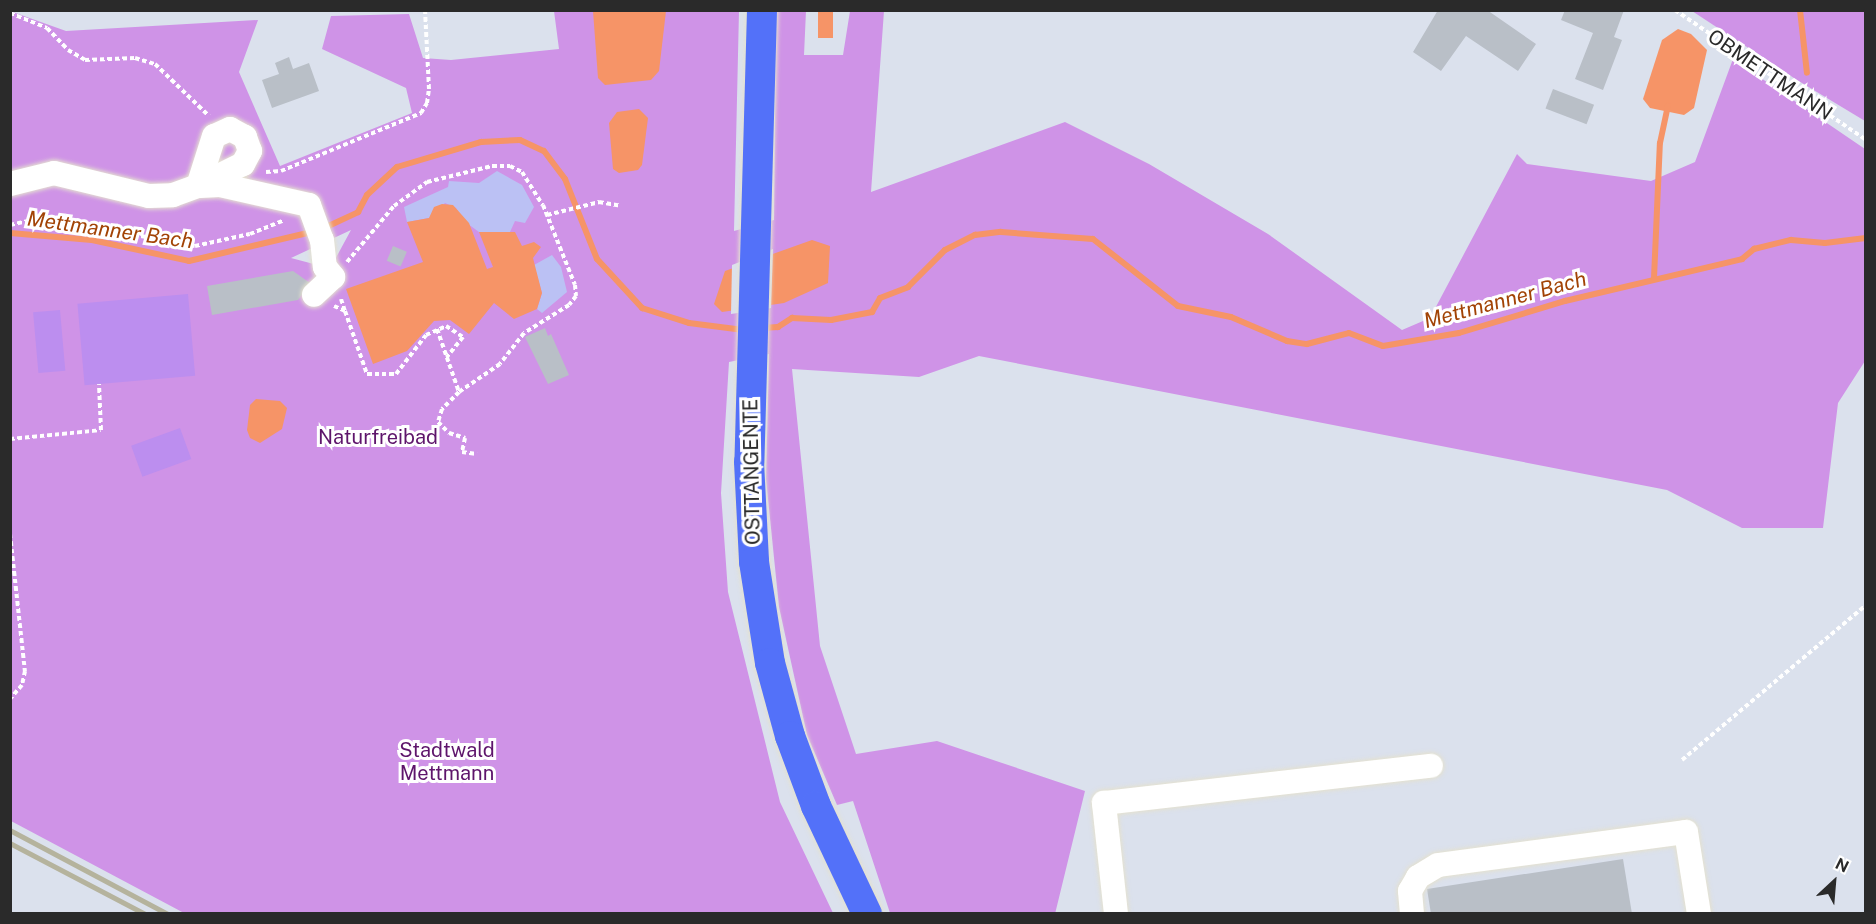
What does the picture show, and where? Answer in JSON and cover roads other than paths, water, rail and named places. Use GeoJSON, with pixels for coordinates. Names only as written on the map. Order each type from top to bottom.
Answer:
{"type":"FeatureCollection","features":[{"type":"Feature","properties":{"kind":"main road","name":"OSTTANGENTE"},"geometry":{"type":"LineString","coordinates":[[762,10],[751,412],[752,537],[770,663],[807,784],[867,914]]}},
{"type":"Feature","properties":{"kind":"lane"},"geometry":{"type":"LineString","coordinates":[[10,184],[54,173],[162,197],[198,186],[239,167],[249,155],[249,143],[243,134],[224,129],[210,141],[198,186]]}},
{"type":"Feature","properties":{"kind":"lane"},"geometry":{"type":"LineString","coordinates":[[198,186],[220,185],[305,202],[316,223],[325,267],[333,278],[314,296]]}},
{"type":"Feature","properties":{"kind":"lane"},"geometry":{"type":"LineString","coordinates":[[1116,914],[1104,803],[1431,766]]}},
{"type":"Feature","properties":{"kind":"lane"},"geometry":{"type":"LineString","coordinates":[[1412,914],[1410,891],[1418,877],[1438,865],[1686,832],[1699,914]]}},
{"type":"Feature","properties":{"kind":"waterway"},"geometry":{"type":"LineString","coordinates":[[1800,10],[1807,73]]}},
{"type":"Feature","properties":{"kind":"waterway"},"geometry":{"type":"LineString","coordinates":[[1654,278],[1660,143],[1668,106]]}},
{"type":"Feature","properties":{"kind":"waterway","name":"Mettmanner Bach"},"geometry":{"type":"LineString","coordinates":[[322,229],[358,212],[367,195],[397,167],[481,142],[520,140],[544,151],[565,179],[597,259],[642,308],[689,323],[744,330]]}},
{"type":"Feature","properties":{"kind":"waterway","name":"Mettmanner Bach"},"geometry":{"type":"LineString","coordinates":[[10,233],[92,240],[189,261],[312,232]]}},
{"type":"Feature","properties":{"kind":"waterway","name":"Mettmanner Bach"},"geometry":{"type":"LineString","coordinates":[[760,328],[778,327],[792,318],[831,320],[872,312],[880,298],[908,287],[945,250],[975,235],[1001,232],[1093,239],[1178,306],[1231,317],[1287,341],[1307,344],[1349,333],[1383,346],[1459,333],[1565,301],[1742,259],[1754,249],[1791,240],[1825,243],[1866,238]]}},
{"type":"Feature","properties":{"kind":"railway"},"geometry":{"type":"LineString","coordinates":[[10,830],[168,914]]}},
{"type":"Feature","properties":{"kind":"railway"},"geometry":{"type":"LineString","coordinates":[[10,843],[145,914]]}},
{"type":"Feature","properties":{"kind":"park label","name":"Naturfreibad"},"geometry":{"type":"Point","coordinates":[378,437]}},
{"type":"Feature","properties":{"kind":"park label","name":"Stadtwald Mettmann"},"geometry":{"type":"Point","coordinates":[447,762]}}]}
